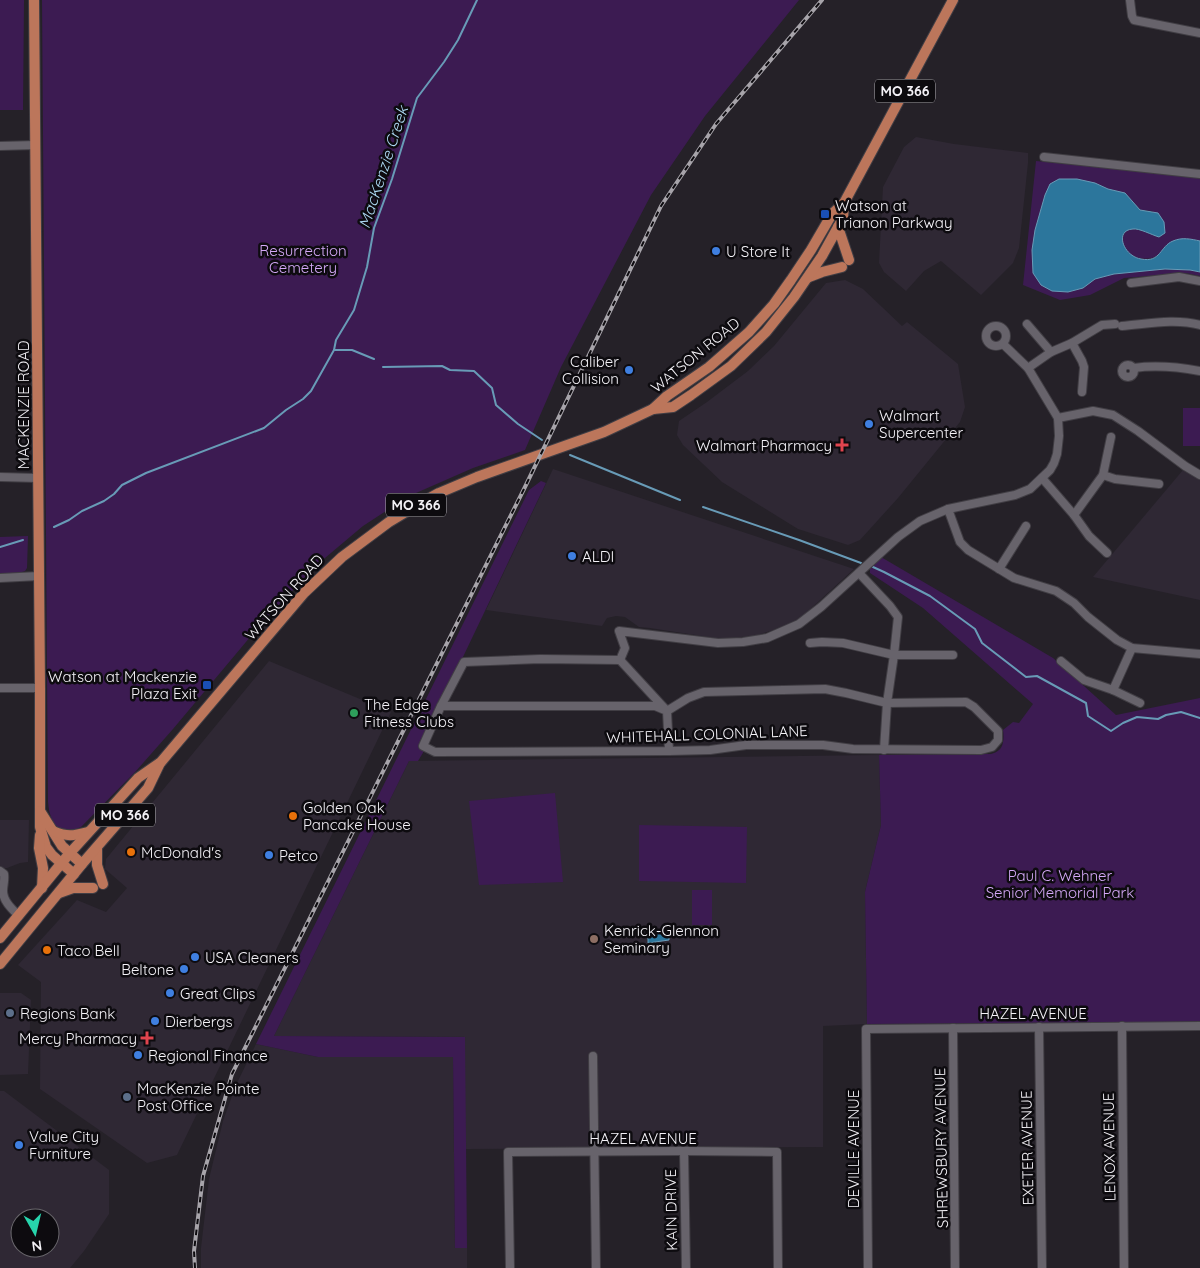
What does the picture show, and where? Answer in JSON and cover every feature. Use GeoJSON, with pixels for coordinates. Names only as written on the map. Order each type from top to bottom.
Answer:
{"type":"FeatureCollection","features":[{"type":"Feature","properties":{"kind":"main road","name":"MACKENZIE ROAD"},"geometry":{"type":"LineString","coordinates":[[34,0],[40,826],[46,847],[52,855],[74,874]]}},
{"type":"Feature","properties":{"kind":"main road","name":"WATSON ROAD"},"geometry":{"type":"LineString","coordinates":[[0,964],[82,864],[148,788],[161,762],[304,594],[342,556],[404,512],[447,490],[604,432],[653,409],[667,396],[724,355],[749,332],[774,304],[811,250],[832,214],[844,203],[953,0]]}},
{"type":"Feature","properties":{"kind":"main road","name":"WATSON ROAD"},"geometry":{"type":"LineString","coordinates":[[653,409],[672,407],[711,381],[749,349],[771,326],[819,261],[843,218],[844,203]]}},
{"type":"Feature","properties":{"kind":"main road"},"geometry":{"type":"LineString","coordinates":[[808,277],[845,263],[838,227]]}},
{"type":"Feature","properties":{"kind":"main road","name":"WATSON ROAD"},"geometry":{"type":"LineString","coordinates":[[0,938],[70,854],[138,778],[161,762]]}},
{"type":"Feature","properties":{"kind":"main road"},"geometry":{"type":"LineString","coordinates":[[40,810],[62,846],[82,864]]}},
{"type":"Feature","properties":{"kind":"main road"},"geometry":{"type":"LineString","coordinates":[[40,826],[39,848],[43,868],[42,888]]}},
{"type":"Feature","properties":{"kind":"main road"},"geometry":{"type":"LineString","coordinates":[[53,831],[72,836],[89,832]]}},
{"type":"Feature","properties":{"kind":"main road"},"geometry":{"type":"LineString","coordinates":[[97,848],[98,870],[103,884]]}},
{"type":"Feature","properties":{"kind":"main road"},"geometry":{"type":"LineString","coordinates":[[58,894],[73,888],[93,888]]}},
{"type":"Feature","properties":{"kind":"street"},"geometry":{"type":"LineString","coordinates":[[1130,0],[1134,20],[1200,33]]}},
{"type":"Feature","properties":{"kind":"street"},"geometry":{"type":"LineString","coordinates":[[0,146],[36,145]]}},
{"type":"Feature","properties":{"kind":"street"},"geometry":{"type":"LineString","coordinates":[[1044,158],[1200,174]]}},
{"type":"Feature","properties":{"kind":"street"},"geometry":{"type":"LineString","coordinates":[[1131,283],[1179,276],[1200,281]]}},
{"type":"Feature","properties":{"kind":"street"},"geometry":{"type":"LineString","coordinates":[[1028,368],[1051,352],[1072,343],[1102,325],[1190,322],[1200,326]]}},
{"type":"Feature","properties":{"kind":"street"},"geometry":{"type":"LineString","coordinates":[[1027,324],[1051,352]]}},
{"type":"Feature","properties":{"kind":"street"},"geometry":{"type":"LineString","coordinates":[[1072,343],[1082,360],[1084,368],[1082,392]]}},
{"type":"Feature","properties":{"kind":"street"},"geometry":{"type":"LineString","coordinates":[[620,660],[625,648],[619,631],[718,643],[743,642],[767,638],[799,624],[820,608],[898,537],[920,522],[948,509],[1030,490],[1054,463],[1059,436],[1058,418],[1028,368],[1003,344]]}},
{"type":"Feature","properties":{"kind":"street"},"geometry":{"type":"LineString","coordinates":[[1134,368],[1174,367],[1200,371]]}},
{"type":"Feature","properties":{"kind":"street"},"geometry":{"type":"LineString","coordinates":[[1058,418],[1093,411],[1114,415],[1200,475]]}},
{"type":"Feature","properties":{"kind":"street"},"geometry":{"type":"LineString","coordinates":[[1074,515],[1103,475],[1111,437]]}},
{"type":"Feature","properties":{"kind":"street"},"geometry":{"type":"LineString","coordinates":[[1103,475],[1114,479],[1159,484]]}},
{"type":"Feature","properties":{"kind":"street"},"geometry":{"type":"LineString","coordinates":[[0,477],[38,478]]}},
{"type":"Feature","properties":{"kind":"street"},"geometry":{"type":"LineString","coordinates":[[1042,478],[1093,540],[1107,553]]}},
{"type":"Feature","properties":{"kind":"street"},"geometry":{"type":"LineString","coordinates":[[948,509],[960,542],[968,550],[1014,578],[1056,591],[1074,603],[1117,640],[1132,648],[1200,654]]}},
{"type":"Feature","properties":{"kind":"street"},"geometry":{"type":"LineString","coordinates":[[999,569],[1026,526]]}},
{"type":"Feature","properties":{"kind":"street"},"geometry":{"type":"LineString","coordinates":[[859,573],[898,617],[886,703],[884,750]]}},
{"type":"Feature","properties":{"kind":"street"},"geometry":{"type":"LineString","coordinates":[[0,578],[39,576]]}},
{"type":"Feature","properties":{"kind":"street"},"geometry":{"type":"LineString","coordinates":[[810,643],[843,643],[894,655],[953,655]]}},
{"type":"Feature","properties":{"kind":"street"},"geometry":{"type":"LineString","coordinates":[[1113,690],[1132,648]]}},
{"type":"Feature","properties":{"kind":"street"},"geometry":{"type":"LineString","coordinates":[[667,711],[656,706],[441,706],[464,662],[540,659],[620,660],[667,711],[669,751]]}},
{"type":"Feature","properties":{"kind":"street"},"geometry":{"type":"LineString","coordinates":[[1061,661],[1084,680],[1113,690],[1140,703]]}},
{"type":"Feature","properties":{"kind":"street"},"geometry":{"type":"LineString","coordinates":[[0,688],[40,688]]}},
{"type":"Feature","properties":{"kind":"street"},"geometry":{"type":"LineString","coordinates":[[667,711],[688,698],[704,692],[825,689],[886,703]]}},
{"type":"Feature","properties":{"kind":"street","name":"WHITEHALL COLONIAL LANE"},"geometry":{"type":"LineString","coordinates":[[441,706],[423,746],[435,752],[669,751],[710,750],[746,745],[823,745],[853,749],[884,750],[981,750],[992,747],[998,740],[998,731],[974,707],[966,702],[886,703]]}},
{"type":"Feature","properties":{"kind":"street"},"geometry":{"type":"LineString","coordinates":[[1,871],[5,878],[1,889],[3,896],[19,916]]}},
{"type":"Feature","properties":{"kind":"street","name":"LENOX AVENUE"},"geometry":{"type":"LineString","coordinates":[[1122,1026],[1124,1268]]}},
{"type":"Feature","properties":{"kind":"street","name":"HAZEL AVENUE"},"geometry":{"type":"LineString","coordinates":[[866,1029],[1200,1026]]}},
{"type":"Feature","properties":{"kind":"street","name":"EXETER AVENUE"},"geometry":{"type":"LineString","coordinates":[[1039,1027],[1042,1268]]}},
{"type":"Feature","properties":{"kind":"street","name":"SHREWSBURY AVENUE"},"geometry":{"type":"LineString","coordinates":[[953,1028],[956,1268]]}},
{"type":"Feature","properties":{"kind":"street","name":"DEVILLE AVENUE"},"geometry":{"type":"LineString","coordinates":[[866,1029],[868,1268]]}},
{"type":"Feature","properties":{"kind":"street"},"geometry":{"type":"LineString","coordinates":[[593,1056],[596,1268]]}},
{"type":"Feature","properties":{"kind":"street","name":"HAZEL AVENUE"},"geometry":{"type":"LineString","coordinates":[[510,1268],[508,1152],[684,1151],[777,1152],[778,1268]]}},
{"type":"Feature","properties":{"kind":"street","name":"KAIN DRIVE"},"geometry":{"type":"LineString","coordinates":[[684,1151],[686,1268]]}},
{"type":"Feature","properties":{"kind":"shaded area"},"geometry":{"type":"Polygon","coordinates":[[[916,137],[954,144],[1028,153],[1019,248],[1013,263],[981,295],[941,261],[924,271],[906,291],[884,272],[879,263],[883,187],[904,147],[916,137]]]}},
{"type":"Feature","properties":{"kind":"shaded area"},"geometry":{"type":"Polygon","coordinates":[[[845,280],[863,289],[902,326],[907,322],[958,364],[965,407],[960,422],[898,498],[860,540],[848,545],[798,529],[722,482],[683,445],[677,435],[679,421],[748,371],[774,346],[826,283],[845,280]]]}},
{"type":"Feature","properties":{"kind":"shaded area"},"geometry":{"type":"Polygon","coordinates":[[[553,469],[854,569],[795,621],[754,636],[715,638],[639,627],[625,617],[616,616],[607,618],[602,626],[486,610],[553,469]]]}},
{"type":"Feature","properties":{"kind":"shaded area"},"geometry":{"type":"Polygon","coordinates":[[[1183,470],[1200,479],[1200,600],[1093,577],[1183,470]]]}},
{"type":"Feature","properties":{"kind":"shaded area"},"geometry":{"type":"Polygon","coordinates":[[[269,661],[391,712],[177,1155],[147,1163],[40,1089],[41,982],[18,965],[77,900],[106,912],[127,888],[105,869],[106,859],[269,661]]]}},
{"type":"Feature","properties":{"kind":"shaded area","name":"Kenrick-Glennon Seminary"},"geometry":{"type":"Polygon","coordinates":[[[879,755],[881,825],[865,892],[867,1024],[823,1026],[823,1147],[465,1149],[465,1037],[274,1036],[409,761],[879,755]]]}},
{"type":"Feature","properties":{"kind":"shaded area"},"geometry":{"type":"Polygon","coordinates":[[[0,820],[29,820],[28,862],[0,868],[0,820]]]}},
{"type":"Feature","properties":{"kind":"shaded area"},"geometry":{"type":"Polygon","coordinates":[[[0,993],[21,993],[31,1000],[28,1074],[0,1075],[0,993]]]}},
{"type":"Feature","properties":{"kind":"shaded area"},"geometry":{"type":"Polygon","coordinates":[[[256,1044],[318,1057],[453,1057],[455,1248],[467,1248],[467,1268],[201,1268],[201,1248],[209,1179],[223,1121],[236,1085],[256,1044]]]}},
{"type":"Feature","properties":{"kind":"shaded area"},"geometry":{"type":"Polygon","coordinates":[[[0,1091],[4,1091],[109,1170],[109,1214],[70,1268],[0,1268],[0,1091]]]}},
{"type":"Feature","properties":{"kind":"green space"},"geometry":{"type":"Polygon","coordinates":[[[0,0],[24,0],[23,110],[0,110],[0,0]]]}},
{"type":"Feature","properties":{"kind":"green space","name":"Resurrection Cemetery"},"geometry":{"type":"Polygon","coordinates":[[[42,0],[799,0],[705,116],[651,195],[561,367],[525,450],[473,468],[416,493],[363,526],[319,563],[266,618],[136,771],[81,827],[74,830],[58,829],[51,816],[48,802],[42,0]]]}},
{"type":"Feature","properties":{"kind":"green space"},"geometry":{"type":"Polygon","coordinates":[[[1036,161],[1200,177],[1200,241],[1191,240],[1167,245],[1156,257],[1146,259],[1137,258],[1128,253],[1123,242],[1124,233],[1135,229],[1159,237],[1165,233],[1152,211],[1140,210],[1125,193],[1108,189],[1095,183],[1045,195],[1035,230],[1068,292],[1083,288],[1095,279],[1114,274],[1165,269],[1200,272],[1200,276],[1186,273],[1124,278],[1090,295],[1060,300],[1023,285],[1036,161]]]}},
{"type":"Feature","properties":{"kind":"green space"},"geometry":{"type":"Polygon","coordinates":[[[1183,408],[1200,408],[1200,446],[1183,446],[1183,408]]]}},
{"type":"Feature","properties":{"kind":"green space"},"geometry":{"type":"Polygon","coordinates":[[[541,481],[546,483],[419,749],[424,751],[418,761],[409,761],[274,1036],[465,1037],[467,1248],[455,1248],[453,1057],[318,1057],[256,1044],[529,490],[541,481]]]}},
{"type":"Feature","properties":{"kind":"green space"},"geometry":{"type":"Polygon","coordinates":[[[28,536],[27,568],[25,571],[0,574],[0,537],[28,536]]]}},
{"type":"Feature","properties":{"kind":"green space","name":"Paul C. Wehner Senior Memorial Park"},"geometry":{"type":"Polygon","coordinates":[[[881,557],[1053,658],[1116,715],[1200,698],[1200,1022],[867,1024],[865,892],[881,825],[879,755],[991,754],[998,751],[1002,746],[1003,730],[1013,722],[1019,723],[1033,704],[923,608],[870,573],[870,569],[881,557]]]}},
{"type":"Feature","properties":{"kind":"green space"},"geometry":{"type":"Polygon","coordinates":[[[555,793],[563,882],[479,885],[469,801],[555,793]]]}},
{"type":"Feature","properties":{"kind":"green space"},"geometry":{"type":"Polygon","coordinates":[[[639,825],[747,827],[746,883],[639,881],[639,825]]]}},
{"type":"Feature","properties":{"kind":"green space"},"geometry":{"type":"Polygon","coordinates":[[[692,890],[712,890],[712,925],[692,925],[692,890]]]}},
{"type":"Feature","properties":{"kind":"water"},"geometry":{"type":"Polygon","coordinates":[[[1059,179],[1077,179],[1125,193],[1140,210],[1158,213],[1164,222],[1165,233],[1159,237],[1139,230],[1127,230],[1122,238],[1129,253],[1135,257],[1148,260],[1153,259],[1169,243],[1176,240],[1200,241],[1200,272],[1165,269],[1114,274],[1095,279],[1083,288],[1068,292],[1052,291],[1041,285],[1033,273],[1032,250],[1035,230],[1050,184],[1059,179]]]}},
{"type":"Feature","properties":{"kind":"water"},"geometry":{"type":"Polygon","coordinates":[[[648,930],[669,933],[669,940],[648,943],[648,930]]]}},
{"type":"Feature","properties":{"kind":"waterway","name":"MacKenzie Creek"},"geometry":{"type":"LineString","coordinates":[[54,527],[104,501],[122,485],[146,473],[264,428],[311,391],[334,350],[336,340],[354,310],[367,267],[374,228],[392,179],[417,98],[458,40],[477,0]]}},
{"type":"Feature","properties":{"kind":"waterway"},"geometry":{"type":"LineString","coordinates":[[334,350],[352,350],[374,359]]}},
{"type":"Feature","properties":{"kind":"waterway"},"geometry":{"type":"LineString","coordinates":[[383,367],[442,366],[450,370],[474,371],[492,388],[496,405],[518,424],[542,440]]}},
{"type":"Feature","properties":{"kind":"waterway"},"geometry":{"type":"LineString","coordinates":[[570,455],[680,500]]}},
{"type":"Feature","properties":{"kind":"waterway"},"geometry":{"type":"LineString","coordinates":[[703,507],[861,563]]}},
{"type":"Feature","properties":{"kind":"waterway","name":"MacKenzie Creek"},"geometry":{"type":"LineString","coordinates":[[0,547],[23,540]]}},
{"type":"Feature","properties":{"kind":"waterway"},"geometry":{"type":"LineString","coordinates":[[873,567],[930,596],[975,629],[982,643],[1026,677],[1037,676],[1086,703],[1088,716],[1111,731],[1137,717],[1158,719],[1181,712],[1200,718]]}},
{"type":"Feature","properties":{"kind":"railway"},"geometry":{"type":"LineString","coordinates":[[195,1268],[194,1251],[203,1176],[232,1074],[524,489],[661,206],[716,124],[822,0]]}},
{"type":"Feature","properties":{"kind":"place","name":"Watson at Trianon Parkway"},"geometry":{"type":"Point","coordinates":[825,214]}},
{"type":"Feature","properties":{"kind":"place","name":"U Store It"},"geometry":{"type":"Point","coordinates":[716,251]}},
{"type":"Feature","properties":{"kind":"place","name":"Caliber Collision"},"geometry":{"type":"Point","coordinates":[629,370]}},
{"type":"Feature","properties":{"kind":"place","name":"Walmart Supercenter"},"geometry":{"type":"Point","coordinates":[869,424]}},
{"type":"Feature","properties":{"kind":"place","name":"Walmart Pharmacy"},"geometry":{"type":"Point","coordinates":[842,445]}},
{"type":"Feature","properties":{"kind":"place","name":"ALDI"},"geometry":{"type":"Point","coordinates":[572,556]}},
{"type":"Feature","properties":{"kind":"place","name":"Watson at Mackenzie Plaza Exit"},"geometry":{"type":"Point","coordinates":[207,685]}},
{"type":"Feature","properties":{"kind":"place","name":"The Edge Fitness Clubs"},"geometry":{"type":"Point","coordinates":[354,713]}},
{"type":"Feature","properties":{"kind":"place","name":"Golden Oak Pancake House"},"geometry":{"type":"Point","coordinates":[293,816]}},
{"type":"Feature","properties":{"kind":"place","name":"McDonald's"},"geometry":{"type":"Point","coordinates":[131,852]}},
{"type":"Feature","properties":{"kind":"place","name":"Petco"},"geometry":{"type":"Point","coordinates":[269,855]}},
{"type":"Feature","properties":{"kind":"place","name":"Kenrick-Glennon Seminary"},"geometry":{"type":"Point","coordinates":[594,939]}},
{"type":"Feature","properties":{"kind":"place","name":"Taco Bell"},"geometry":{"type":"Point","coordinates":[47,950]}},
{"type":"Feature","properties":{"kind":"place","name":"USA Cleaners"},"geometry":{"type":"Point","coordinates":[195,957]}},
{"type":"Feature","properties":{"kind":"place","name":"Beltone"},"geometry":{"type":"Point","coordinates":[184,969]}},
{"type":"Feature","properties":{"kind":"place","name":"Great Clips"},"geometry":{"type":"Point","coordinates":[170,993]}},
{"type":"Feature","properties":{"kind":"place","name":"Regions Bank"},"geometry":{"type":"Point","coordinates":[10,1013]}},
{"type":"Feature","properties":{"kind":"place","name":"Dierbergs"},"geometry":{"type":"Point","coordinates":[155,1021]}},
{"type":"Feature","properties":{"kind":"place","name":"Mercy Pharmacy"},"geometry":{"type":"Point","coordinates":[147,1038]}},
{"type":"Feature","properties":{"kind":"place","name":"Regional Finance"},"geometry":{"type":"Point","coordinates":[138,1055]}},
{"type":"Feature","properties":{"kind":"place","name":"MacKenzie Pointe Post Office"},"geometry":{"type":"Point","coordinates":[127,1097]}},
{"type":"Feature","properties":{"kind":"place","name":"Value City Furniture"},"geometry":{"type":"Point","coordinates":[19,1145]}}]}
